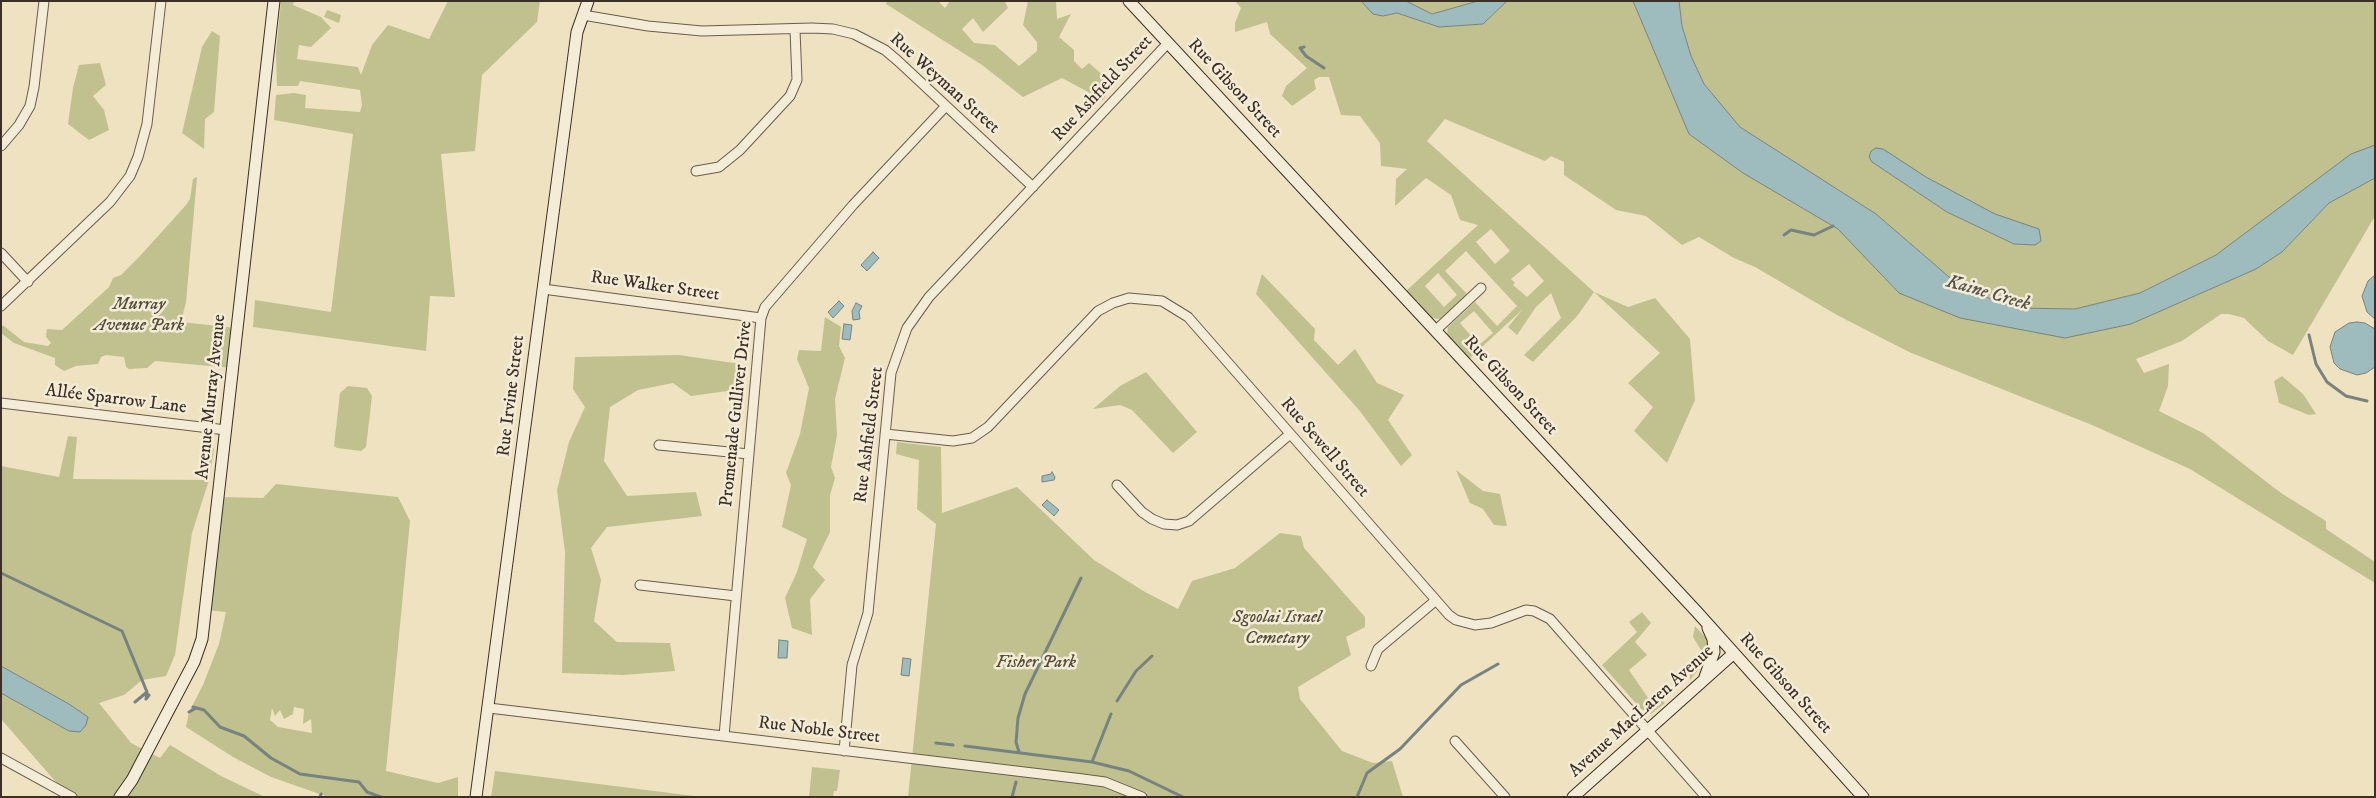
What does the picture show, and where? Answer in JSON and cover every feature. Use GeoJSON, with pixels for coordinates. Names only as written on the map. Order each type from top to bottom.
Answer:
{"type":"FeatureCollection","features":[{"type":"Feature","properties":{"kind":"street"},"geometry":{"type":"LineString","coordinates":[[1,146],[19,125],[30,106],[44,1]]}},
{"type":"Feature","properties":{"kind":"street"},"geometry":{"type":"LineString","coordinates":[[1,306],[110,202],[130,176],[140,152],[146,130],[161,1]]}},
{"type":"Feature","properties":{"kind":"street","name":"Avenue Murray Avenue"},"geometry":{"type":"LineString","coordinates":[[120,797],[132,780],[194,662],[202,639],[226,430],[245,239],[274,1]]}},
{"type":"Feature","properties":{"kind":"street","name":"Rue Irvine Street"},"geometry":{"type":"LineString","coordinates":[[476,797],[577,32],[588,1]]}},
{"type":"Feature","properties":{"kind":"street","name":"Rue Gibson Street"},"geometry":{"type":"LineString","coordinates":[[1129,1],[1706,622],[1863,797]]}},
{"type":"Feature","properties":{"kind":"street","name":"Rue Weyman Street"},"geometry":{"type":"LineString","coordinates":[[582,15],[639,25],[702,31],[833,30],[854,34],[870,42],[898,61],[1033,187]]}},
{"type":"Feature","properties":{"kind":"street"},"geometry":{"type":"LineString","coordinates":[[696,171],[719,167],[740,150],[790,96],[797,80],[795,30]]}},
{"type":"Feature","properties":{"kind":"street","name":"Rue Ashfield Street"},"geometry":{"type":"LineString","coordinates":[[844,751],[852,665],[868,613],[891,373],[907,328],[930,297],[1168,44]]}},
{"type":"Feature","properties":{"kind":"street","name":"Promenade Gulliver Drive"},"geometry":{"type":"LineString","coordinates":[[724,736],[749,454],[762,318],[765,307],[946,106]]}},
{"type":"Feature","properties":{"kind":"street"},"geometry":{"type":"LineString","coordinates":[[1,253],[28,282]]}},
{"type":"Feature","properties":{"kind":"street","name":"Rue Walker Street"},"geometry":{"type":"LineString","coordinates":[[543,288],[762,318]]}},
{"type":"Feature","properties":{"kind":"street"},"geometry":{"type":"LineString","coordinates":[[1435,331],[1481,288]]}},
{"type":"Feature","properties":{"kind":"street","name":"Rue Sewell Street"},"geometry":{"type":"LineString","coordinates":[[885,434],[953,441],[963,441],[981,434],[1098,310],[1129,298],[1146,298],[1162,301],[1188,317],[1435,600],[1456,620],[1475,625],[1490,623],[1526,610],[1542,614],[1550,619],[1706,797]]}},
{"type":"Feature","properties":{"kind":"street","name":"Allée Sparrow Lane"},"geometry":{"type":"LineString","coordinates":[[1,403],[226,430]]}},
{"type":"Feature","properties":{"kind":"street"},"geometry":{"type":"LineString","coordinates":[[1117,485],[1142,512],[1152,519],[1164,524],[1177,525],[1189,521],[1290,434]]}},
{"type":"Feature","properties":{"kind":"street"},"geometry":{"type":"LineString","coordinates":[[659,445],[749,454]]}},
{"type":"Feature","properties":{"kind":"street"},"geometry":{"type":"LineString","coordinates":[[640,585],[736,596]]}},
{"type":"Feature","properties":{"kind":"street"},"geometry":{"type":"LineString","coordinates":[[1371,666],[1378,649],[1435,600]]}},
{"type":"Feature","properties":{"kind":"street"},"geometry":{"type":"LineString","coordinates":[[1704,681],[1714,652],[1713,639],[1706,622]]}},
{"type":"Feature","properties":{"kind":"street","name":"Avenue MacLaren Avenue"},"geometry":{"type":"LineString","coordinates":[[1572,797],[1734,653]]}},
{"type":"Feature","properties":{"kind":"street","name":"Rue Noble Street"},"geometry":{"type":"LineString","coordinates":[[489,708],[1083,779],[1105,782],[1142,797]]}},
{"type":"Feature","properties":{"kind":"street"},"geometry":{"type":"LineString","coordinates":[[1455,741],[1505,797]]}},
{"type":"Feature","properties":{"kind":"street"},"geometry":{"type":"LineString","coordinates":[[1,758],[71,796]]}},
{"type":"Feature","properties":{"kind":"street","name":"Avenue Murray Avenue"},"geometry":{"type":"LineString","coordinates":[[129,797],[132,780]]}},
{"type":"Feature","properties":{"kind":"green space"},"geometry":{"type":"Polygon","coordinates":[[[281,1],[294,1],[293,5],[321,17],[331,28],[311,47],[299,45],[297,59],[358,67],[361,75],[372,45],[388,25],[429,39],[448,1],[540,1],[537,22],[482,75],[475,151],[441,154],[455,297],[430,296],[426,351],[253,327],[255,300],[331,312],[353,134],[274,120],[276,95],[294,93],[306,95],[305,108],[360,112],[362,105],[360,90],[300,81],[298,86],[277,86],[276,52],[281,1]]]}},
{"type":"Feature","properties":{"kind":"green space"},"geometry":{"type":"Polygon","coordinates":[[[887,1],[938,1],[945,8],[950,1],[1005,1],[1008,8],[983,32],[973,18],[962,29],[974,43],[995,45],[1019,66],[1037,51],[1037,42],[1023,25],[1028,1],[1056,1],[1057,19],[1071,14],[1059,37],[1074,50],[1074,61],[1082,69],[1089,63],[1113,84],[1103,100],[1062,78],[1023,97],[982,65],[886,4],[887,1]]]}},
{"type":"Feature","properties":{"kind":"green space"},"geometry":{"type":"Polygon","coordinates":[[[1235,1],[1361,1],[1374,14],[1383,16],[1397,13],[1439,27],[1483,24],[1507,1],[1633,1],[1689,134],[1743,173],[1839,229],[1899,293],[2131,324],[2256,269],[2282,252],[2329,203],[2375,178],[2375,216],[2293,355],[2268,341],[2244,318],[2221,314],[2182,341],[2136,359],[2144,373],[2169,364],[2168,386],[2159,411],[2203,433],[2281,493],[2326,521],[2326,529],[2375,562],[2375,583],[2190,469],[2092,425],[1909,352],[1837,315],[1699,237],[1682,245],[1646,216],[1616,210],[1564,175],[1564,162],[1551,156],[1545,161],[1445,119],[1427,141],[1594,292],[1578,315],[1533,362],[1524,355],[1561,318],[1551,293],[1536,307],[1517,335],[1508,327],[1522,310],[1469,359],[1447,335],[1448,327],[1475,302],[1497,326],[1517,306],[1466,251],[1445,271],[1467,294],[1440,319],[1431,318],[1406,291],[1478,225],[1460,220],[1451,195],[1426,178],[1395,206],[1396,179],[1407,169],[1381,166],[1380,143],[1360,116],[1341,115],[1329,77],[1319,77],[1314,80],[1316,89],[1292,106],[1282,96],[1286,86],[1307,68],[1270,34],[1267,22],[1235,32],[1235,23],[1241,8],[1235,1]],[[1491,229],[1476,242],[1495,264],[1510,251],[1491,229]],[[1529,264],[1511,279],[1515,283],[1513,285],[1527,297],[1544,281],[1529,264]],[[1438,273],[1425,286],[1444,307],[1457,295],[1438,273]],[[1474,311],[1460,323],[1479,345],[1493,333],[1474,311]]]}},
{"type":"Feature","properties":{"kind":"green space"},"geometry":{"type":"Polygon","coordinates":[[[1406,1],[1478,1],[1432,14],[1406,1]]]}},
{"type":"Feature","properties":{"kind":"green space"},"geometry":{"type":"Polygon","coordinates":[[[1679,1],[2375,1],[2375,146],[2349,156],[2216,255],[2140,293],[2075,309],[2017,308],[1963,289],[1876,214],[1740,127],[1704,84],[1691,56],[1682,26],[1679,1]],[[1872,162],[1947,212],[2014,244],[2035,245],[2041,241],[1994,218],[1923,175],[1872,162]]]}},
{"type":"Feature","properties":{"kind":"green space"},"geometry":{"type":"Polygon","coordinates":[[[327,10],[341,15],[339,23],[324,17],[327,10]]]}},
{"type":"Feature","properties":{"kind":"green space"},"geometry":{"type":"Polygon","coordinates":[[[212,31],[220,36],[214,112],[205,119],[204,149],[182,133],[202,47],[212,31]]]}},
{"type":"Feature","properties":{"kind":"green space"},"geometry":{"type":"Polygon","coordinates":[[[100,63],[106,85],[93,96],[104,110],[109,130],[89,140],[68,124],[73,88],[79,65],[100,63]]]}},
{"type":"Feature","properties":{"kind":"green space","name":"Murray Avenue Park"},"geometry":{"type":"Polygon","coordinates":[[[197,177],[186,302],[181,322],[236,328],[232,368],[155,361],[147,368],[129,369],[126,367],[124,357],[106,355],[101,357],[98,364],[76,366],[64,371],[55,365],[55,358],[14,343],[1,333],[1,326],[4,326],[24,342],[48,346],[51,343],[46,337],[47,329],[62,330],[109,287],[113,278],[121,275],[140,256],[186,205],[190,199],[193,179],[197,177]]]}},
{"type":"Feature","properties":{"kind":"green space"},"geometry":{"type":"Polygon","coordinates":[[[1262,274],[1315,329],[1314,340],[1338,365],[1355,349],[1377,383],[1404,395],[1388,420],[1412,455],[1401,466],[1359,410],[1256,294],[1262,274]]]}},
{"type":"Feature","properties":{"kind":"green space"},"geometry":{"type":"Polygon","coordinates":[[[1594,292],[1628,307],[1655,298],[1690,339],[1695,400],[1667,463],[1634,431],[1653,407],[1628,383],[1660,353],[1594,292]]]}},
{"type":"Feature","properties":{"kind":"green space"},"geometry":{"type":"Polygon","coordinates":[[[825,317],[841,327],[839,346],[845,358],[835,399],[837,435],[831,467],[835,478],[830,495],[830,532],[813,567],[825,580],[810,599],[812,635],[792,628],[785,598],[797,572],[807,539],[782,527],[791,485],[786,473],[800,434],[809,388],[797,359],[799,350],[821,351],[825,317]]]}},
{"type":"Feature","properties":{"kind":"green space"},"geometry":{"type":"Polygon","coordinates":[[[679,355],[740,364],[742,389],[691,396],[673,383],[638,390],[610,407],[604,461],[627,496],[696,492],[702,516],[607,527],[591,548],[601,580],[594,621],[617,642],[670,643],[675,671],[623,675],[562,673],[565,552],[557,490],[569,442],[585,407],[573,389],[575,357],[679,355]]]}},
{"type":"Feature","properties":{"kind":"green space"},"geometry":{"type":"Polygon","coordinates":[[[1146,372],[1197,432],[1173,453],[1132,410],[1120,405],[1093,409],[1120,386],[1146,372]]]}},
{"type":"Feature","properties":{"kind":"green space"},"geometry":{"type":"Polygon","coordinates":[[[2282,376],[2303,394],[2316,414],[2309,415],[2279,403],[2274,381],[2282,376]]]}},
{"type":"Feature","properties":{"kind":"green space"},"geometry":{"type":"Polygon","coordinates":[[[348,386],[367,388],[372,396],[366,447],[361,451],[334,446],[340,393],[348,386]]]}},
{"type":"Feature","properties":{"kind":"green space"},"geometry":{"type":"Polygon","coordinates":[[[68,436],[77,437],[73,479],[204,480],[211,446],[214,449],[209,480],[192,533],[175,655],[166,676],[142,680],[124,695],[99,703],[131,743],[160,758],[170,745],[221,776],[265,797],[69,797],[1,719],[1,693],[69,731],[88,717],[69,704],[1,666],[1,466],[59,477],[68,436]]]}},
{"type":"Feature","properties":{"kind":"green space","name":"Fisher Park"},"geometry":{"type":"Polygon","coordinates":[[[897,442],[941,447],[942,513],[1017,487],[1094,560],[1145,592],[1178,609],[1192,581],[1235,568],[1280,533],[1301,536],[1304,548],[1365,617],[1365,627],[1346,637],[1351,655],[1298,687],[1300,699],[1342,751],[1373,763],[1392,761],[1403,797],[908,797],[936,524],[917,509],[919,460],[896,454],[897,442]]]}},
{"type":"Feature","properties":{"kind":"green space"},"geometry":{"type":"Polygon","coordinates":[[[1456,470],[1483,491],[1500,494],[1507,526],[1494,525],[1483,509],[1470,503],[1456,470]]]}},
{"type":"Feature","properties":{"kind":"green space"},"geometry":{"type":"Polygon","coordinates":[[[276,484],[398,497],[410,521],[386,771],[438,783],[458,777],[458,797],[328,797],[271,777],[233,757],[186,727],[189,712],[203,685],[219,644],[226,612],[206,610],[219,497],[263,498],[276,484]],[[294,707],[293,714],[284,719],[280,710],[275,716],[272,708],[270,720],[278,727],[312,733],[311,719],[303,724],[304,709],[294,707]]]}},
{"type":"Feature","properties":{"kind":"green space"},"geometry":{"type":"Polygon","coordinates":[[[1642,612],[1651,623],[1635,642],[1647,655],[1629,670],[1648,698],[1657,695],[1665,703],[1651,714],[1641,709],[1602,665],[1637,632],[1629,622],[1642,612]]]}},
{"type":"Feature","properties":{"kind":"green space"},"geometry":{"type":"Polygon","coordinates":[[[1695,626],[1706,638],[1709,650],[1704,663],[1690,680],[1689,669],[1700,656],[1701,650],[1693,637],[1695,626]]]}},
{"type":"Feature","properties":{"kind":"green space"},"geometry":{"type":"Polygon","coordinates":[[[812,767],[840,770],[837,791],[834,791],[833,797],[809,797],[812,767]]]}},
{"type":"Feature","properties":{"kind":"green space"},"geometry":{"type":"Polygon","coordinates":[[[495,771],[702,797],[491,797],[495,771]]]}},
{"type":"Feature","properties":{"kind":"water"},"geometry":{"type":"Polygon","coordinates":[[[1361,1],[1406,1],[1432,14],[1478,1],[1507,1],[1483,24],[1439,27],[1397,13],[1383,16],[1373,14],[1361,1]]]}},
{"type":"Feature","properties":{"kind":"water"},"geometry":{"type":"Polygon","coordinates":[[[1633,1],[1679,1],[1682,26],[1691,56],[1704,84],[1740,127],[1876,214],[1963,289],[2017,308],[2075,309],[2140,293],[2216,255],[2351,154],[2375,145],[2375,178],[2329,203],[2282,252],[2256,269],[2131,324],[2065,338],[1960,318],[1899,293],[1838,229],[1743,173],[1689,134],[1633,1]]]}},
{"type":"Feature","properties":{"kind":"water"},"geometry":{"type":"Polygon","coordinates":[[[1876,148],[1883,149],[1926,177],[1995,214],[2039,229],[2041,241],[2035,245],[2014,244],[1947,212],[1872,162],[1869,157],[1871,151],[1876,148]]]}},
{"type":"Feature","properties":{"kind":"water"},"geometry":{"type":"Polygon","coordinates":[[[873,252],[879,258],[867,271],[861,265],[873,252]]]}},
{"type":"Feature","properties":{"kind":"water"},"geometry":{"type":"Polygon","coordinates":[[[2375,275],[2375,319],[2367,312],[2362,296],[2368,281],[2375,275]]]}},
{"type":"Feature","properties":{"kind":"water"},"geometry":{"type":"Polygon","coordinates":[[[839,301],[844,306],[833,318],[828,312],[839,301]]]}},
{"type":"Feature","properties":{"kind":"water"},"geometry":{"type":"Polygon","coordinates":[[[856,303],[862,306],[859,312],[860,319],[853,320],[852,311],[856,303]]]}},
{"type":"Feature","properties":{"kind":"water"},"geometry":{"type":"Polygon","coordinates":[[[2349,323],[2365,323],[2375,329],[2375,367],[2366,373],[2357,375],[2340,369],[2334,363],[2330,347],[2335,332],[2349,323]]]}},
{"type":"Feature","properties":{"kind":"water"},"geometry":{"type":"Polygon","coordinates":[[[844,324],[852,325],[850,340],[842,339],[844,324]]]}},
{"type":"Feature","properties":{"kind":"water"},"geometry":{"type":"Polygon","coordinates":[[[1052,472],[1055,477],[1054,480],[1042,482],[1042,476],[1052,472]]]}},
{"type":"Feature","properties":{"kind":"water"},"geometry":{"type":"Polygon","coordinates":[[[1047,500],[1059,510],[1054,516],[1042,505],[1047,500]]]}},
{"type":"Feature","properties":{"kind":"water"},"geometry":{"type":"Polygon","coordinates":[[[779,640],[788,641],[787,658],[778,658],[779,640]]]}},
{"type":"Feature","properties":{"kind":"water"},"geometry":{"type":"Polygon","coordinates":[[[903,658],[911,659],[909,676],[901,675],[903,658]]]}},
{"type":"Feature","properties":{"kind":"water"},"geometry":{"type":"Polygon","coordinates":[[[1,666],[69,704],[88,717],[86,725],[80,732],[69,731],[1,693],[1,666]]]}},
{"type":"Feature","properties":{"kind":"waterway"},"geometry":{"type":"LineString","coordinates":[[1304,47],[1300,48],[1306,56],[1324,68]]}},
{"type":"Feature","properties":{"kind":"waterway"},"geometry":{"type":"LineString","coordinates":[[1784,235],[1791,230],[1814,235],[1833,226]]}},
{"type":"Feature","properties":{"kind":"waterway"},"geometry":{"type":"LineString","coordinates":[[2309,335],[2316,364],[2327,382],[2346,396],[2367,401]]}},
{"type":"Feature","properties":{"kind":"waterway"},"geometry":{"type":"LineString","coordinates":[[1,573],[122,631],[147,692]]}},
{"type":"Feature","properties":{"kind":"waterway"},"geometry":{"type":"LineString","coordinates":[[1019,752],[1016,742],[1018,718],[1025,694],[1081,578]]}},
{"type":"Feature","properties":{"kind":"waterway"},"geometry":{"type":"LineString","coordinates":[[1117,701],[1136,671],[1152,656]]}},
{"type":"Feature","properties":{"kind":"waterway"},"geometry":{"type":"LineString","coordinates":[[1357,797],[1367,773],[1400,749],[1461,685],[1498,664]]}},
{"type":"Feature","properties":{"kind":"waterway"},"geometry":{"type":"LineString","coordinates":[[135,702],[147,692],[146,699],[149,695]]}},
{"type":"Feature","properties":{"kind":"waterway"},"geometry":{"type":"LineString","coordinates":[[193,707],[204,710],[220,727],[244,736],[271,758],[300,774],[359,782],[367,792],[381,797]]}},
{"type":"Feature","properties":{"kind":"waterway"},"geometry":{"type":"LineString","coordinates":[[189,712],[196,708]]}},
{"type":"Feature","properties":{"kind":"waterway"},"geometry":{"type":"LineString","coordinates":[[1092,762],[1111,714]]}},
{"type":"Feature","properties":{"kind":"waterway"},"geometry":{"type":"LineString","coordinates":[[936,743],[953,745]]}},
{"type":"Feature","properties":{"kind":"waterway"},"geometry":{"type":"LineString","coordinates":[[965,746],[1092,762],[1129,771],[1183,797]]}},
{"type":"Feature","properties":{"kind":"waterway"},"geometry":{"type":"LineString","coordinates":[[1012,797],[1016,782]]}},
{"type":"Feature","properties":{"kind":"water label","name":"Kaine Creek"},"geometry":{"type":"Point","coordinates":[1988,294]}},
{"type":"Feature","properties":{"kind":"park label","name":"Sgoolai Israel Cemetary"},"geometry":{"type":"Point","coordinates":[1277,628]}}]}
